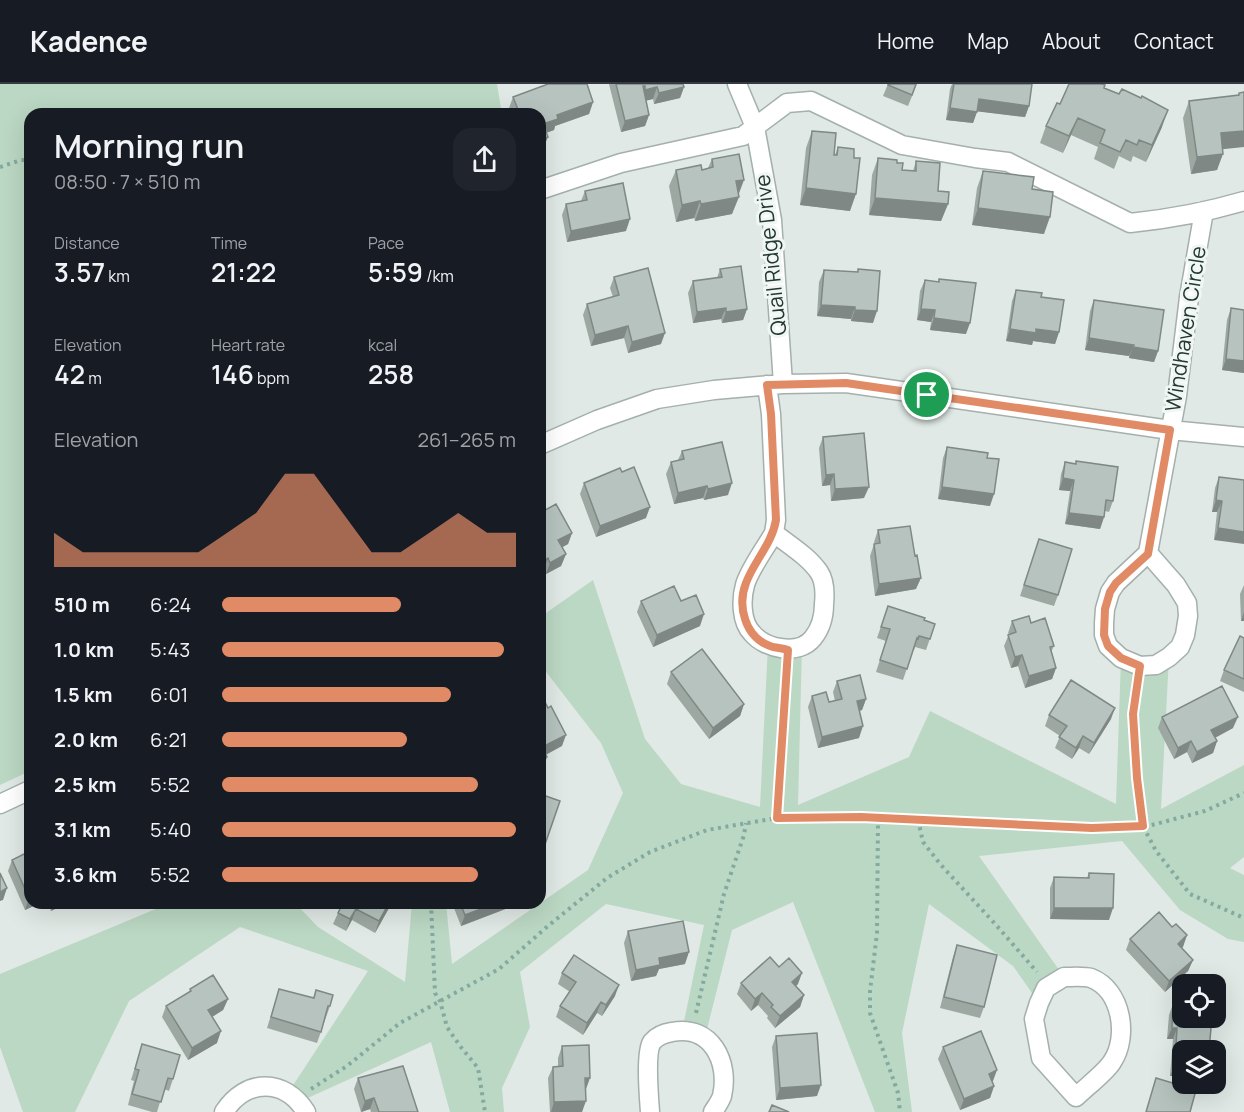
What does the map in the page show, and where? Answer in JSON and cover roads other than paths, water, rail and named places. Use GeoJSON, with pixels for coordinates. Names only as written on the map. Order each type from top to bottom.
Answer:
{"type":"FeatureCollection","features":[{"type":"Feature","properties":{"kind":"street","name":"Quail Ridge Drive"},"geometry":{"type":"LineString","coordinates":[[737,84],[755,127],[772,220],[775,384],[771,414],[776,520],[774,532]]}},
{"type":"Feature","properties":{"kind":"street"},"geometry":{"type":"LineString","coordinates":[[546,188],[621,163],[743,136],[788,103],[810,101],[902,146],[1008,162],[1130,223],[1204,211],[1244,201]]}},
{"type":"Feature","properties":{"kind":"street","name":"Windhaven Circle"},"geometry":{"type":"LineString","coordinates":[[1148,554],[1177,396],[1189,297],[1204,211]]}},
{"type":"Feature","properties":{"kind":"street"},"geometry":{"type":"LineString","coordinates":[[546,442],[597,420],[657,399],[775,384],[846,383],[1170,430],[1244,437]]}},
{"type":"Feature","properties":{"kind":"street"},"geometry":{"type":"LineString","coordinates":[[774,532],[809,561],[823,580],[825,597],[822,623],[812,639],[788,650],[768,645],[751,633],[743,614],[746,582],[774,532]]}},
{"type":"Feature","properties":{"kind":"street"},"geometry":{"type":"LineString","coordinates":[[1148,554],[1176,585],[1186,603],[1188,616],[1185,635],[1180,647],[1156,665],[1140,666],[1121,658],[1108,646],[1104,635],[1104,623],[1110,592],[1116,583],[1148,554]]}},
{"type":"Feature","properties":{"kind":"street"},"geometry":{"type":"LineString","coordinates":[[0,804],[24,793]]}},
{"type":"Feature","properties":{"kind":"street"},"geometry":{"type":"LineString","coordinates":[[1064,978],[1089,978],[1102,984],[1114,998],[1121,1017],[1119,1047],[1112,1063],[1076,1105],[1041,1058],[1034,1019],[1046,988],[1064,978]]}},
{"type":"Feature","properties":{"kind":"street"},"geometry":{"type":"LineString","coordinates":[[650,1112],[648,1057],[651,1043],[661,1035],[676,1031],[691,1031],[705,1037],[714,1046],[721,1061],[724,1084],[721,1099],[713,1112]]}},
{"type":"Feature","properties":{"kind":"street"},"geometry":{"type":"LineString","coordinates":[[224,1112],[250,1088],[266,1085],[288,1093],[300,1105]]}}]}
